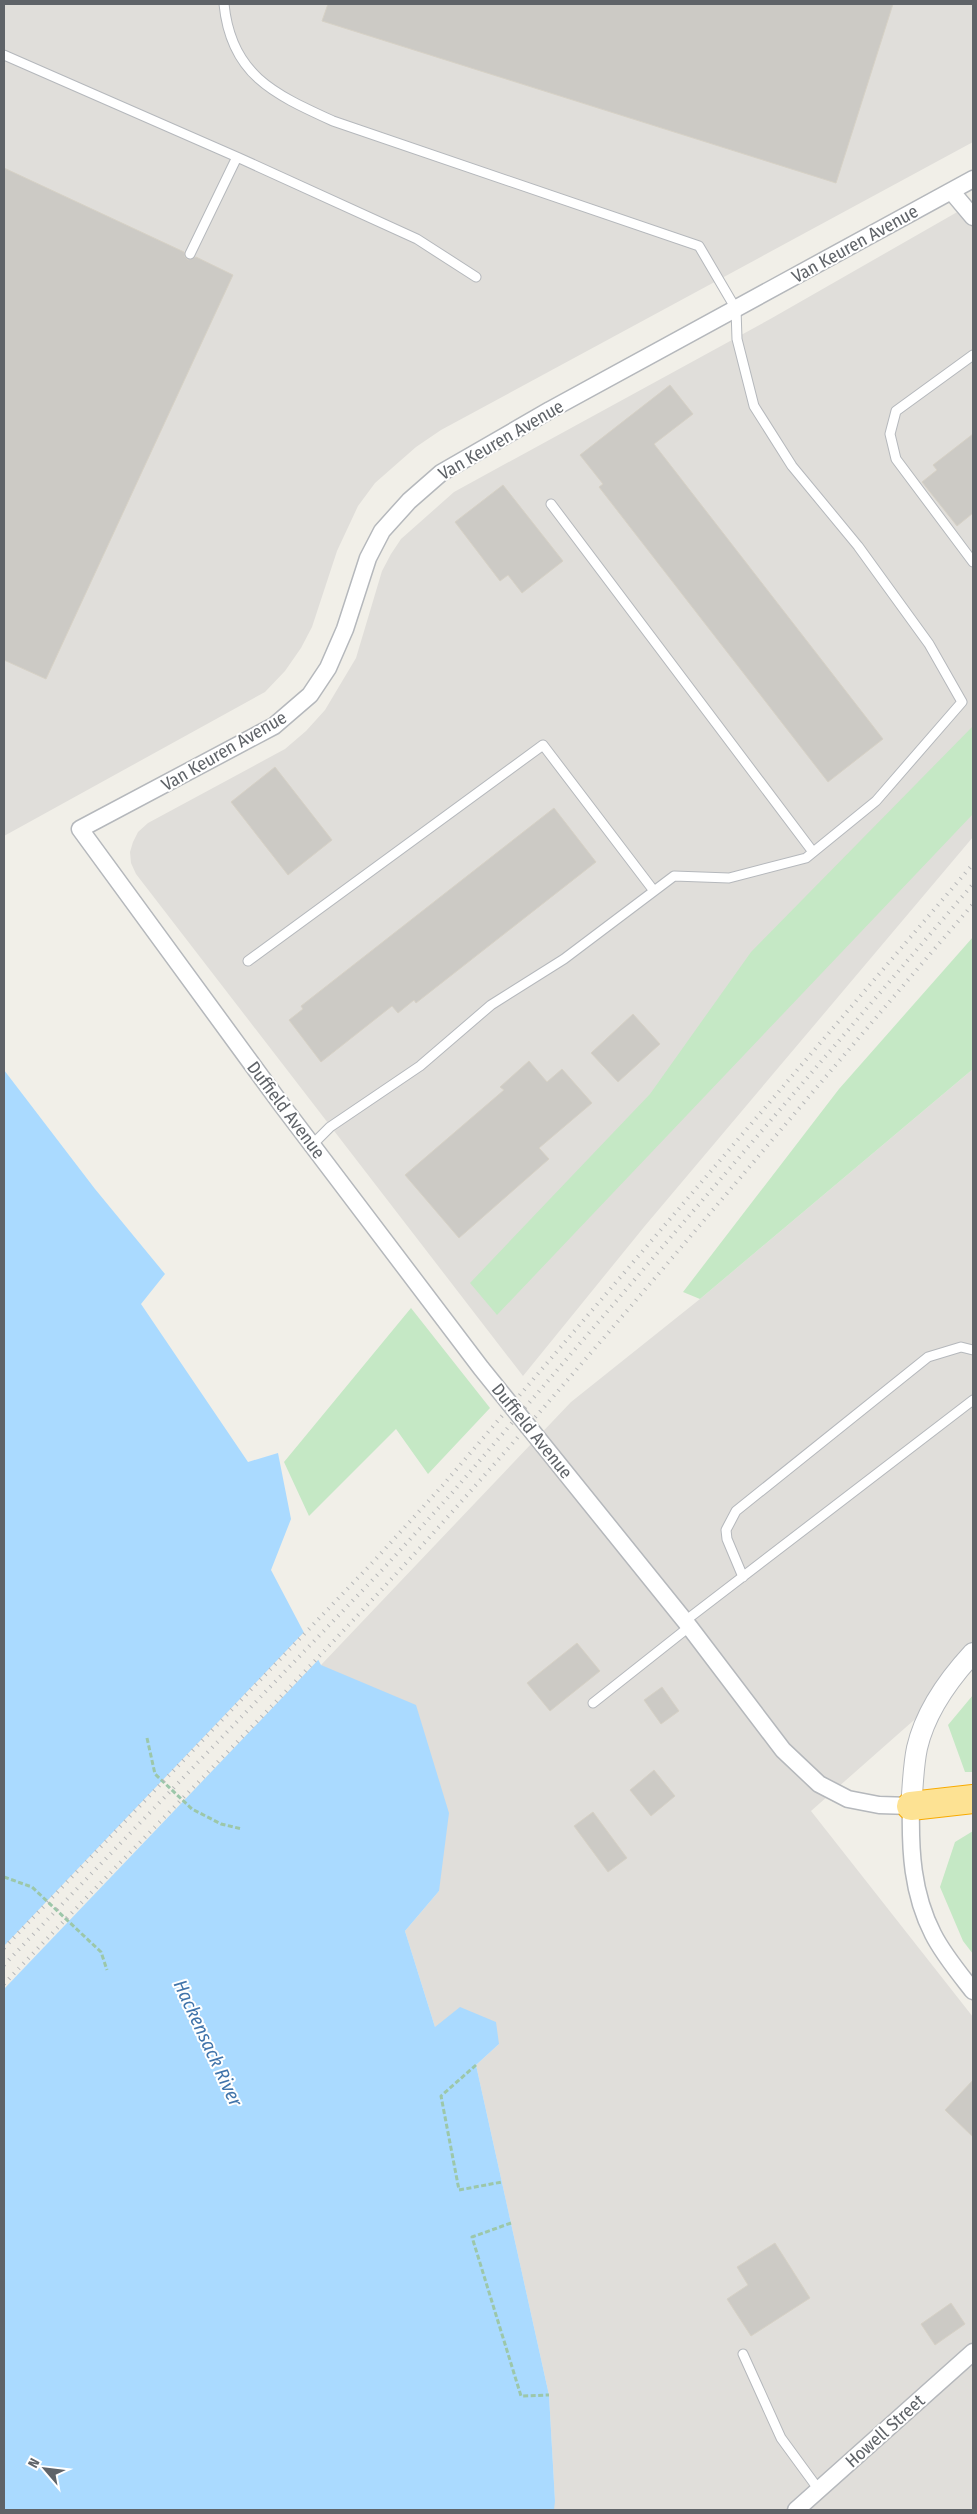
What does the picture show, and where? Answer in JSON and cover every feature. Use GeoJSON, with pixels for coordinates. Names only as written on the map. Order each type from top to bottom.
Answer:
{"type":"FeatureCollection","features":[{"type":"Feature","properties":{"kind":"highway"},"geometry":{"type":"LineString","coordinates":[[911,1806],[973,1799]]}},
{"type":"Feature","properties":{"kind":"street","name":"Van Keuren Avenue"},"geometry":{"type":"LineString","coordinates":[[80,829],[274,726],[299,707],[319,683],[337,650],[368,558],[382,531],[409,501],[441,473],[526,423],[973,179]]}},
{"type":"Feature","properties":{"kind":"street"},"geometry":{"type":"LineString","coordinates":[[952,192],[973,217]]}},
{"type":"Feature","properties":{"kind":"street","name":"Duffield Avenue"},"geometry":{"type":"LineString","coordinates":[[80,829],[312,1145],[481,1368],[687,1624],[783,1750],[808,1775],[832,1792],[862,1803],[911,1806]]}},
{"type":"Feature","properties":{"kind":"street"},"geometry":{"type":"LineString","coordinates":[[973,1653],[947,1686],[924,1729],[915,1763],[911,1806],[912,1865],[920,1902],[933,1935],[973,1991]]}},
{"type":"Feature","properties":{"kind":"street","name":"Howell Street"},"geometry":{"type":"LineString","coordinates":[[796,2510],[973,2352]]}},
{"type":"Feature","properties":{"kind":"lane"},"geometry":{"type":"LineString","coordinates":[[224,4],[226,22],[232,42],[241,59],[249,71],[275,93],[333,121],[699,246],[736,309],[737,339],[754,406],[792,466],[858,546],[929,644],[962,702],[876,801],[806,858],[729,878],[674,876],[564,958],[491,1005],[420,1066],[330,1127],[312,1145]]}},
{"type":"Feature","properties":{"kind":"lane"},"geometry":{"type":"LineString","coordinates":[[4,55],[237,157],[417,239],[476,277]]}},
{"type":"Feature","properties":{"kind":"lane"},"geometry":{"type":"LineString","coordinates":[[190,254],[237,157]]}},
{"type":"Feature","properties":{"kind":"lane"},"geometry":{"type":"LineString","coordinates":[[973,354],[896,411],[890,434],[896,459],[973,562]]}},
{"type":"Feature","properties":{"kind":"lane"},"geometry":{"type":"LineString","coordinates":[[551,504],[813,852]]}},
{"type":"Feature","properties":{"kind":"lane"},"geometry":{"type":"LineString","coordinates":[[248,961],[543,745],[654,891]]}},
{"type":"Feature","properties":{"kind":"lane"},"geometry":{"type":"LineString","coordinates":[[743,1577],[727,1539],[726,1530],[736,1511],[928,1357],[961,1347],[973,1350]]}},
{"type":"Feature","properties":{"kind":"lane"},"geometry":{"type":"LineString","coordinates":[[593,1703],[743,1577],[973,1400]]}},
{"type":"Feature","properties":{"kind":"lane"},"geometry":{"type":"LineString","coordinates":[[743,2354],[781,2438],[819,2490]]}},
{"type":"Feature","properties":{"kind":"path"},"geometry":{"type":"LineString","coordinates":[[147,1738],[155,1774],[192,1809],[221,1824],[242,1829]]}},
{"type":"Feature","properties":{"kind":"path"},"geometry":{"type":"LineString","coordinates":[[4,1877],[32,1886],[101,1952],[107,1970]]}},
{"type":"Feature","properties":{"kind":"path"},"geometry":{"type":"LineString","coordinates":[[476,2065],[440,2096],[459,2190],[502,2182]]}},
{"type":"Feature","properties":{"kind":"path"},"geometry":{"type":"LineString","coordinates":[[511,2223],[472,2237],[522,2396],[549,2395]]}},
{"type":"Feature","properties":{"kind":"shaded area"},"geometry":{"type":"Polygon","coordinates":[[[4,4],[973,4],[973,142],[441,430],[416,447],[375,483],[358,506],[337,551],[312,627],[301,648],[285,671],[265,692],[4,836],[4,4]]]}},
{"type":"Feature","properties":{"kind":"shaded area"},"geometry":{"type":"Polygon","coordinates":[[[973,203],[973,837],[644,1227],[523,1376],[136,874],[131,863],[130,852],[133,842],[138,832],[148,823],[285,749],[306,731],[325,710],[356,658],[382,571],[391,554],[401,539],[454,492],[772,318],[973,203]]]}},
{"type":"Feature","properties":{"kind":"shaded area"},"geometry":{"type":"Polygon","coordinates":[[[973,1069],[973,1668],[811,1811],[973,2017],[973,2510],[548,2510],[555,2501],[549,2395],[476,2065],[499,2044],[435,2027],[405,1931],[439,1891],[321,1665],[571,1402],[700,1299],[973,1069]]]}},
{"type":"Feature","properties":{"kind":"green space"},"geometry":{"type":"Polygon","coordinates":[[[973,726],[973,814],[497,1315],[470,1283],[650,1094],[751,952],[973,726]]]}},
{"type":"Feature","properties":{"kind":"green space"},"geometry":{"type":"Polygon","coordinates":[[[973,937],[973,1069],[700,1299],[683,1292],[839,1089],[973,937]]]}},
{"type":"Feature","properties":{"kind":"green space"},"geometry":{"type":"Polygon","coordinates":[[[411,1308],[490,1408],[428,1474],[396,1429],[309,1516],[284,1462],[411,1308]]]}},
{"type":"Feature","properties":{"kind":"green space"},"geometry":{"type":"Polygon","coordinates":[[[973,1695],[973,1772],[965,1772],[948,1725],[973,1695]]]}},
{"type":"Feature","properties":{"kind":"green space"},"geometry":{"type":"Polygon","coordinates":[[[973,1831],[973,1954],[963,1941],[940,1887],[955,1842],[973,1831]]]}},
{"type":"Feature","properties":{"kind":"water","name":"Hackensack River"},"geometry":{"type":"Polygon","coordinates":[[[4,1070],[95,1189],[165,1274],[141,1304],[248,1462],[278,1453],[291,1519],[271,1570],[321,1665],[416,1705],[449,1813],[439,1891],[405,1931],[435,2027],[460,2007],[496,2022],[499,2044],[476,2065],[549,2395],[554,2510],[4,2510],[4,1070]]]}},
{"type":"Feature","properties":{"kind":"pier"},"geometry":{"type":"Polygon","coordinates":[[[306,1630],[320,1658],[4,1989],[4,1946],[306,1630]]]}},
{"type":"Feature","properties":{"kind":"building"},"geometry":{"type":"Polygon","coordinates":[[[328,4],[893,4],[836,183],[322,21],[328,4]]]}},
{"type":"Feature","properties":{"kind":"building"},"geometry":{"type":"Polygon","coordinates":[[[4,168],[184,252],[188,260],[196,257],[233,275],[46,679],[4,660],[4,168]]]}},
{"type":"Feature","properties":{"kind":"building"},"geometry":{"type":"Polygon","coordinates":[[[670,385],[693,414],[654,444],[883,739],[828,782],[599,487],[603,484],[580,455],[670,385]]]}},
{"type":"Feature","properties":{"kind":"building"},"geometry":{"type":"Polygon","coordinates":[[[973,434],[973,513],[957,526],[922,482],[937,470],[933,465],[973,434]]]}},
{"type":"Feature","properties":{"kind":"building"},"geometry":{"type":"Polygon","coordinates":[[[503,485],[563,561],[522,593],[508,575],[500,581],[455,522],[503,485]]]}},
{"type":"Feature","properties":{"kind":"building"},"geometry":{"type":"Polygon","coordinates":[[[275,767],[332,840],[288,875],[231,802],[275,767]]]}},
{"type":"Feature","properties":{"kind":"building"},"geometry":{"type":"Polygon","coordinates":[[[554,808],[596,862],[416,1003],[414,1000],[398,1013],[392,1006],[321,1062],[289,1020],[303,1009],[301,1006],[554,808]]]}},
{"type":"Feature","properties":{"kind":"building"},"geometry":{"type":"Polygon","coordinates":[[[633,1014],[660,1044],[618,1082],[591,1053],[633,1014]]]}},
{"type":"Feature","properties":{"kind":"building"},"geometry":{"type":"Polygon","coordinates":[[[529,1061],[547,1082],[562,1069],[592,1103],[539,1148],[549,1159],[459,1238],[405,1175],[504,1090],[500,1087],[529,1061]]]}},
{"type":"Feature","properties":{"kind":"building"},"geometry":{"type":"Polygon","coordinates":[[[577,1643],[600,1671],[550,1711],[527,1683],[577,1643]]]}},
{"type":"Feature","properties":{"kind":"building"},"geometry":{"type":"Polygon","coordinates":[[[662,1687],[679,1711],[661,1724],[644,1700],[662,1687]]]}},
{"type":"Feature","properties":{"kind":"building"},"geometry":{"type":"Polygon","coordinates":[[[654,1770],[675,1796],[651,1816],[630,1790],[654,1770]]]}},
{"type":"Feature","properties":{"kind":"building"},"geometry":{"type":"Polygon","coordinates":[[[593,1812],[627,1858],[608,1872],[574,1826],[593,1812]]]}},
{"type":"Feature","properties":{"kind":"building"},"geometry":{"type":"Polygon","coordinates":[[[973,2080],[973,2137],[945,2110],[973,2080]]]}},
{"type":"Feature","properties":{"kind":"building"},"geometry":{"type":"Polygon","coordinates":[[[775,2243],[810,2298],[751,2336],[727,2299],[748,2285],[737,2267],[775,2243]]]}},
{"type":"Feature","properties":{"kind":"building"},"geometry":{"type":"Polygon","coordinates":[[[951,2303],[965,2324],[935,2345],[921,2324],[951,2303]]]}},
{"type":"Feature","properties":{"kind":"railway"},"geometry":{"type":"LineString","coordinates":[[4,1948],[374,1561],[443,1485],[973,864]]}},
{"type":"Feature","properties":{"kind":"railway"},"geometry":{"type":"LineString","coordinates":[[4,1965],[384,1568],[452,1493],[973,884]]}},
{"type":"Feature","properties":{"kind":"railway"},"geometry":{"type":"LineString","coordinates":[[4,1984],[349,1625],[461,1502],[654,1279],[973,904]]}}]}
